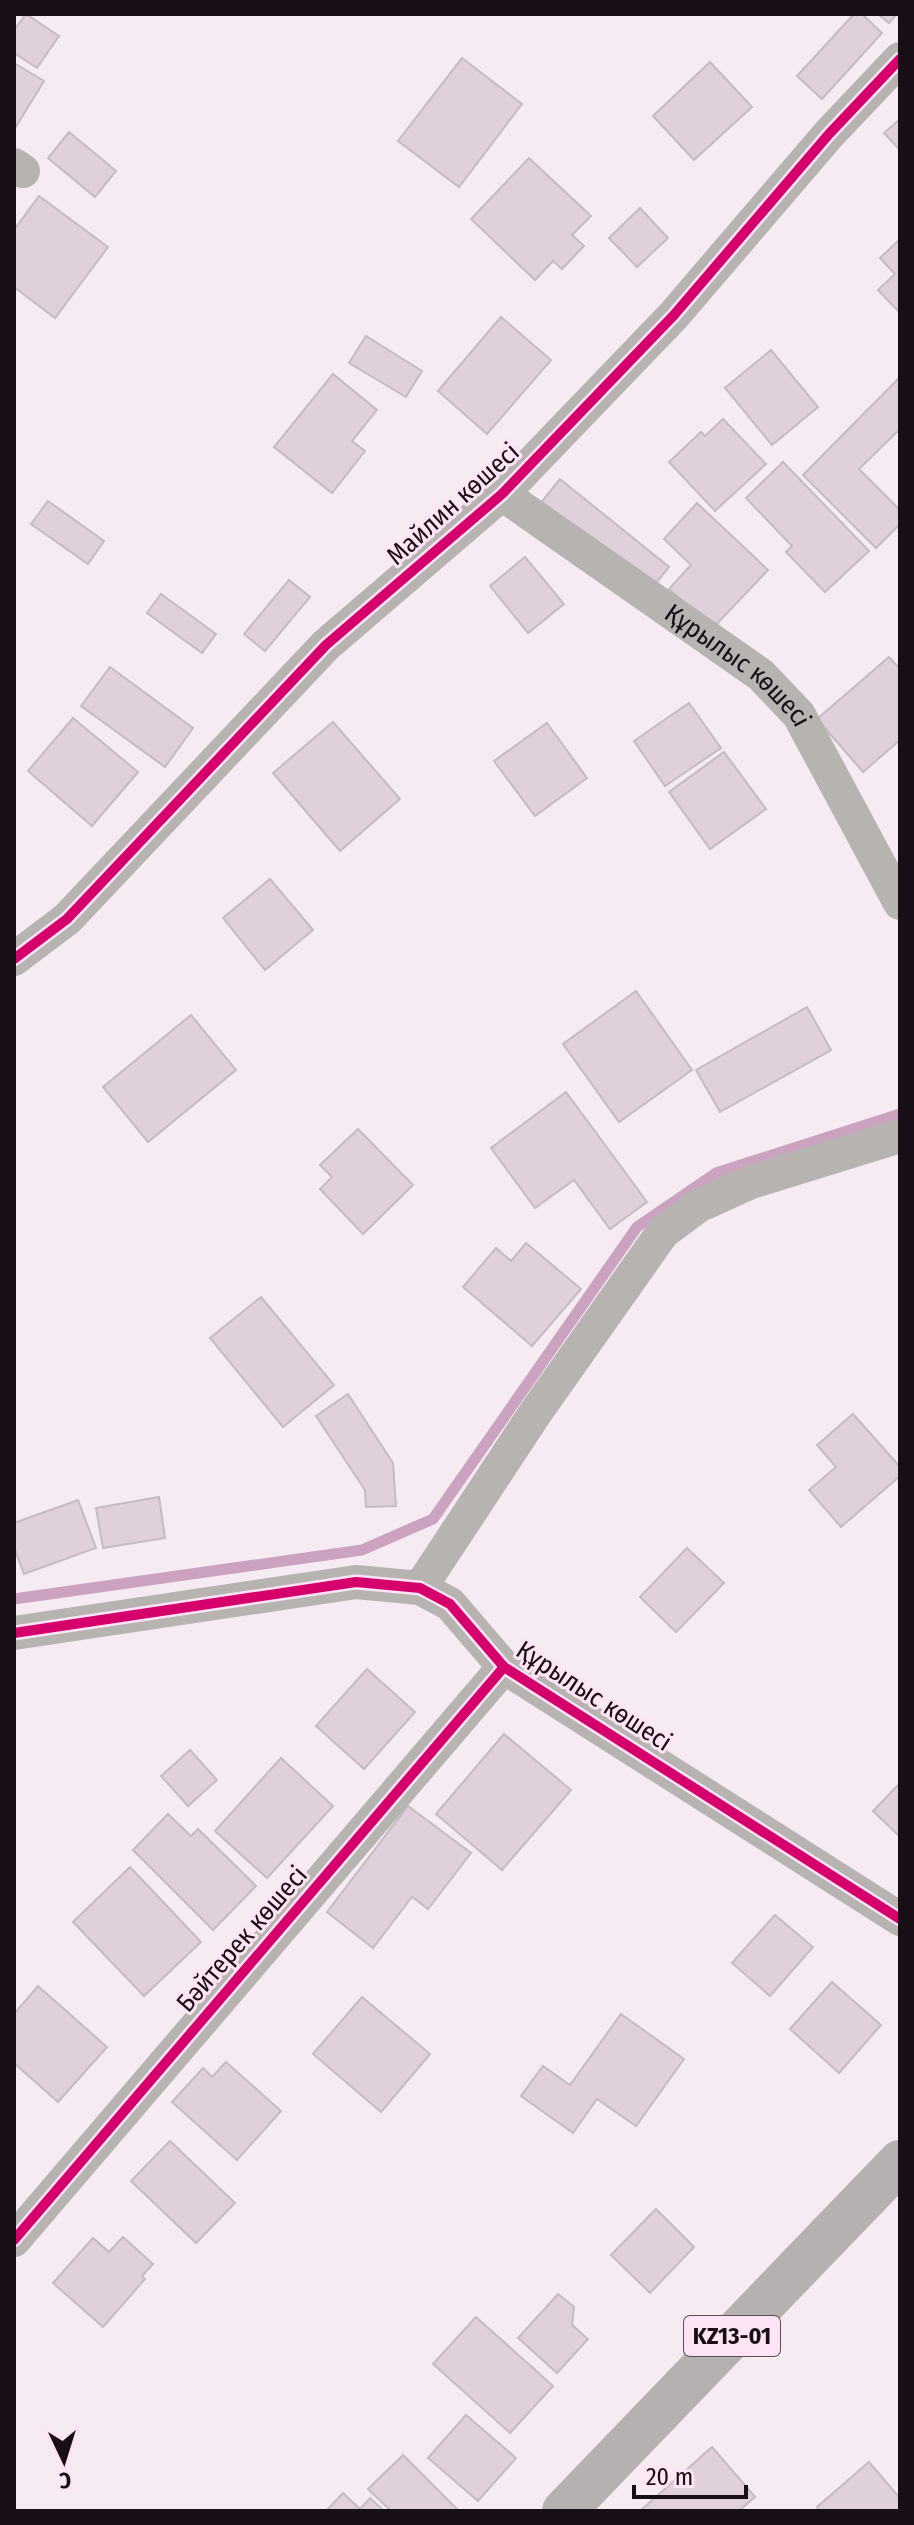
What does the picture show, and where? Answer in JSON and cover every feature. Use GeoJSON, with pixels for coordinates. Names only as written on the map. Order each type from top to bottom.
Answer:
{"type":"FeatureCollection","features":[{"type":"Feature","properties":{"kind":"highway","name":"KZ13-01"},"geometry":{"type":"LineString","coordinates":[[564,2511],[900,2162]]}},
{"type":"Feature","properties":{"kind":"street","name":"Майлин көшесі"},"geometry":{"type":"LineString","coordinates":[[14,959],[67,919],[326,645],[502,494],[674,315],[829,134],[900,59]]}},
{"type":"Feature","properties":{"kind":"street","name":"Құрылыс көшесі"},"geometry":{"type":"LineString","coordinates":[[502,494],[761,675],[799,715],[900,903]]}},
{"type":"Feature","properties":{"kind":"street"},"geometry":{"type":"LineString","coordinates":[[420,1588],[536,1412],[663,1232],[698,1206],[751,1182],[900,1136]]}},
{"type":"Feature","properties":{"kind":"street","name":"Құрылыс көшесі"},"geometry":{"type":"LineString","coordinates":[[14,1633],[356,1582],[420,1588],[450,1604],[504,1667],[900,1919]]}},
{"type":"Feature","properties":{"kind":"street","name":"Бәйтерек көшесі"},"geometry":{"type":"LineString","coordinates":[[14,2240],[504,1667]]}},
{"type":"Feature","properties":{"kind":"building"},"geometry":{"type":"Polygon","coordinates":[[[26,14],[59,36],[37,68],[14,53],[14,30],[26,14]]]}},
{"type":"Feature","properties":{"kind":"building"},"geometry":{"type":"Polygon","coordinates":[[[854,14],[862,14],[882,33],[822,99],[797,76],[854,14]]]}},
{"type":"Feature","properties":{"kind":"building"},"geometry":{"type":"Polygon","coordinates":[[[878,14],[897,14],[889,23],[878,14]]]}},
{"type":"Feature","properties":{"kind":"building"},"geometry":{"type":"Polygon","coordinates":[[[462,58],[522,104],[459,187],[398,141],[462,58]]]}},
{"type":"Feature","properties":{"kind":"building"},"geometry":{"type":"Polygon","coordinates":[[[710,62],[752,107],[694,160],[653,116],[710,62]]]}},
{"type":"Feature","properties":{"kind":"building"},"geometry":{"type":"Polygon","coordinates":[[[14,63],[44,81],[14,130],[14,63]]]}},
{"type":"Feature","properties":{"kind":"building"},"geometry":{"type":"Polygon","coordinates":[[[900,119],[900,150],[884,133],[900,119]]]}},
{"type":"Feature","properties":{"kind":"building"},"geometry":{"type":"Polygon","coordinates":[[[69,132],[116,171],[95,197],[48,158],[69,132]]]}},
{"type":"Feature","properties":{"kind":"building"},"geometry":{"type":"Polygon","coordinates":[[[529,158],[591,216],[572,235],[584,246],[562,269],[553,261],[535,280],[471,219],[529,158]]]}},
{"type":"Feature","properties":{"kind":"building"},"geometry":{"type":"Polygon","coordinates":[[[39,196],[108,247],[55,318],[14,287],[14,230],[39,196]]]}},
{"type":"Feature","properties":{"kind":"building"},"geometry":{"type":"Polygon","coordinates":[[[640,208],[668,238],[637,267],[609,238],[640,208]]]}},
{"type":"Feature","properties":{"kind":"building"},"geometry":{"type":"Polygon","coordinates":[[[900,239],[900,313],[878,290],[895,274],[880,258],[900,239]]]}},
{"type":"Feature","properties":{"kind":"building"},"geometry":{"type":"Polygon","coordinates":[[[501,317],[551,360],[487,434],[438,391],[501,317]]]}},
{"type":"Feature","properties":{"kind":"building"},"geometry":{"type":"Polygon","coordinates":[[[366,336],[422,371],[406,397],[349,363],[366,336]]]}},
{"type":"Feature","properties":{"kind":"building"},"geometry":{"type":"Polygon","coordinates":[[[771,350],[818,407],[772,445],[725,388],[771,350]]]}},
{"type":"Feature","properties":{"kind":"building"},"geometry":{"type":"Polygon","coordinates":[[[333,374],[377,410],[352,441],[365,451],[332,493],[274,447],[333,374]]]}},
{"type":"Feature","properties":{"kind":"building"},"geometry":{"type":"Polygon","coordinates":[[[900,377],[900,429],[859,469],[900,510],[900,524],[876,548],[803,475],[900,377]]]}},
{"type":"Feature","properties":{"kind":"building"},"geometry":{"type":"Polygon","coordinates":[[[723,419],[766,464],[715,511],[669,462],[701,432],[705,436],[723,419]]]}},
{"type":"Feature","properties":{"kind":"building"},"geometry":{"type":"Polygon","coordinates":[[[783,462],[869,551],[825,592],[786,552],[792,546],[746,498],[783,462]]]}},
{"type":"Feature","properties":{"kind":"building"},"geometry":{"type":"Polygon","coordinates":[[[560,479],[669,567],[648,593],[539,505],[560,479]]]}},
{"type":"Feature","properties":{"kind":"building"},"geometry":{"type":"Polygon","coordinates":[[[48,501],[104,541],[88,564],[31,524],[48,501]]]}},
{"type":"Feature","properties":{"kind":"building"},"geometry":{"type":"Polygon","coordinates":[[[697,503],[768,570],[712,629],[669,589],[691,565],[664,539],[697,503]]]}},
{"type":"Feature","properties":{"kind":"building"},"geometry":{"type":"Polygon","coordinates":[[[525,557],[564,604],[528,633],[490,586],[525,557]]]}},
{"type":"Feature","properties":{"kind":"building"},"geometry":{"type":"Polygon","coordinates":[[[289,580],[310,597],[265,651],[244,634],[289,580]]]}},
{"type":"Feature","properties":{"kind":"building"},"geometry":{"type":"Polygon","coordinates":[[[161,594],[216,634],[202,653],[147,613],[161,594]]]}},
{"type":"Feature","properties":{"kind":"building"},"geometry":{"type":"Polygon","coordinates":[[[889,657],[900,669],[900,740],[863,772],[817,719],[889,657]]]}},
{"type":"Feature","properties":{"kind":"building"},"geometry":{"type":"Polygon","coordinates":[[[110,667],[193,728],[165,767],[81,706],[110,667]]]}},
{"type":"Feature","properties":{"kind":"building"},"geometry":{"type":"Polygon","coordinates":[[[689,703],[721,748],[665,786],[634,741],[689,703]]]}},
{"type":"Feature","properties":{"kind":"building"},"geometry":{"type":"Polygon","coordinates":[[[73,718],[138,772],[92,826],[28,771],[73,718]]]}},
{"type":"Feature","properties":{"kind":"building"},"geometry":{"type":"Polygon","coordinates":[[[333,722],[400,799],[340,851],[273,773],[333,722]]]}},
{"type":"Feature","properties":{"kind":"building"},"geometry":{"type":"Polygon","coordinates":[[[547,723],[587,778],[535,816],[494,761],[547,723]]]}},
{"type":"Feature","properties":{"kind":"building"},"geometry":{"type":"Polygon","coordinates":[[[724,752],[766,809],[710,849],[669,792],[724,752]]]}},
{"type":"Feature","properties":{"kind":"building"},"geometry":{"type":"Polygon","coordinates":[[[270,879],[313,930],[265,970],[223,918],[270,879]]]}},
{"type":"Feature","properties":{"kind":"building"},"geometry":{"type":"Polygon","coordinates":[[[636,991],[692,1070],[619,1122],[563,1044],[636,991]]]}},
{"type":"Feature","properties":{"kind":"building"},"geometry":{"type":"Polygon","coordinates":[[[807,1007],[831,1050],[720,1112],[696,1070],[807,1007]]]}},
{"type":"Feature","properties":{"kind":"building"},"geometry":{"type":"Polygon","coordinates":[[[191,1015],[236,1070],[148,1142],[103,1087],[191,1015]]]}},
{"type":"Feature","properties":{"kind":"building"},"geometry":{"type":"Polygon","coordinates":[[[566,1092],[647,1202],[610,1229],[574,1180],[535,1208],[491,1148],[566,1092]]]}},
{"type":"Feature","properties":{"kind":"building"},"geometry":{"type":"Polygon","coordinates":[[[358,1129],[413,1185],[363,1234],[320,1189],[332,1177],[320,1165],[358,1129]]]}},
{"type":"Feature","properties":{"kind":"building"},"geometry":{"type":"Polygon","coordinates":[[[526,1243],[581,1289],[532,1346],[463,1287],[496,1248],[511,1261],[526,1243]]]}},
{"type":"Feature","properties":{"kind":"building"},"geometry":{"type":"Polygon","coordinates":[[[261,1297],[334,1385],[283,1427],[210,1338],[261,1297]]]}},
{"type":"Feature","properties":{"kind":"building"},"geometry":{"type":"Polygon","coordinates":[[[348,1394],[393,1463],[396,1506],[366,1507],[365,1490],[316,1416],[348,1394]]]}},
{"type":"Feature","properties":{"kind":"building"},"geometry":{"type":"Polygon","coordinates":[[[853,1414],[900,1467],[900,1476],[841,1527],[809,1490],[836,1467],[817,1445],[853,1414]]]}},
{"type":"Feature","properties":{"kind":"building"},"geometry":{"type":"Polygon","coordinates":[[[159,1497],[165,1538],[103,1548],[96,1508],[159,1497]]]}},
{"type":"Feature","properties":{"kind":"building"},"geometry":{"type":"Polygon","coordinates":[[[78,1500],[96,1548],[24,1574],[14,1547],[14,1523],[78,1500]]]}},
{"type":"Feature","properties":{"kind":"building"},"geometry":{"type":"Polygon","coordinates":[[[687,1548],[724,1583],[676,1632],[640,1597],[687,1548]]]}},
{"type":"Feature","properties":{"kind":"building"},"geometry":{"type":"Polygon","coordinates":[[[367,1669],[415,1712],[364,1769],[316,1726],[367,1669]]]}},
{"type":"Feature","properties":{"kind":"building"},"geometry":{"type":"Polygon","coordinates":[[[504,1734],[571,1790],[502,1870],[436,1814],[504,1734]]]}},
{"type":"Feature","properties":{"kind":"building"},"geometry":{"type":"Polygon","coordinates":[[[190,1750],[217,1780],[188,1806],[161,1776],[190,1750]]]}},
{"type":"Feature","properties":{"kind":"building"},"geometry":{"type":"Polygon","coordinates":[[[281,1758],[333,1806],[267,1878],[215,1831],[281,1758]]]}},
{"type":"Feature","properties":{"kind":"building"},"geometry":{"type":"Polygon","coordinates":[[[900,1783],[900,1837],[873,1811],[900,1783]]]}},
{"type":"Feature","properties":{"kind":"building"},"geometry":{"type":"Polygon","coordinates":[[[408,1806],[471,1853],[428,1909],[412,1897],[373,1948],[327,1912],[408,1806]]]}},
{"type":"Feature","properties":{"kind":"building"},"geometry":{"type":"Polygon","coordinates":[[[168,1814],[191,1836],[198,1829],[256,1886],[213,1930],[133,1850],[168,1814]]]}},
{"type":"Feature","properties":{"kind":"building"},"geometry":{"type":"Polygon","coordinates":[[[130,1867],[201,1942],[144,1996],[73,1922],[130,1867]]]}},
{"type":"Feature","properties":{"kind":"building"},"geometry":{"type":"Polygon","coordinates":[[[775,1915],[813,1947],[770,1996],[732,1963],[775,1915]]]}},
{"type":"Feature","properties":{"kind":"building"},"geometry":{"type":"Polygon","coordinates":[[[832,1982],[881,2025],[839,2073],[790,2029],[832,1982]]]}},
{"type":"Feature","properties":{"kind":"building"},"geometry":{"type":"Polygon","coordinates":[[[38,1986],[107,2047],[58,2102],[14,2063],[14,2014],[38,1986]]]}},
{"type":"Feature","properties":{"kind":"building"},"geometry":{"type":"Polygon","coordinates":[[[362,1997],[430,2054],[381,2112],[313,2054],[362,1997]]]}},
{"type":"Feature","properties":{"kind":"building"},"geometry":{"type":"Polygon","coordinates":[[[621,2014],[684,2059],[636,2126],[597,2099],[573,2133],[521,2096],[543,2066],[570,2085],[621,2014]]]}},
{"type":"Feature","properties":{"kind":"building"},"geometry":{"type":"Polygon","coordinates":[[[226,2062],[281,2111],[237,2160],[172,2102],[203,2068],[212,2077],[226,2062]]]}},
{"type":"Feature","properties":{"kind":"building"},"geometry":{"type":"Polygon","coordinates":[[[170,2141],[235,2203],[196,2243],[131,2181],[170,2141]]]}},
{"type":"Feature","properties":{"kind":"building"},"geometry":{"type":"Polygon","coordinates":[[[656,2209],[694,2247],[650,2293],[611,2255],[656,2209]]]}},
{"type":"Feature","properties":{"kind":"building"},"geometry":{"type":"Polygon","coordinates":[[[123,2237],[153,2264],[142,2276],[145,2279],[103,2327],[53,2283],[93,2238],[109,2252],[123,2237]]]}},
{"type":"Feature","properties":{"kind":"building"},"geometry":{"type":"Polygon","coordinates":[[[558,2294],[574,2307],[572,2325],[588,2339],[557,2373],[518,2338],[558,2294]]]}},
{"type":"Feature","properties":{"kind":"building"},"geometry":{"type":"Polygon","coordinates":[[[476,2317],[553,2386],[510,2433],[433,2364],[476,2317]]]}},
{"type":"Feature","properties":{"kind":"building"},"geometry":{"type":"Polygon","coordinates":[[[466,2415],[516,2458],[478,2501],[428,2458],[466,2415]]]}},
{"type":"Feature","properties":{"kind":"building"},"geometry":{"type":"Polygon","coordinates":[[[712,2447],[755,2497],[739,2511],[640,2511],[712,2447]]]}},
{"type":"Feature","properties":{"kind":"building"},"geometry":{"type":"Polygon","coordinates":[[[403,2455],[459,2511],[391,2511],[368,2489],[403,2455]]]}},
{"type":"Feature","properties":{"kind":"building"},"geometry":{"type":"Polygon","coordinates":[[[869,2462],[900,2498],[900,2511],[820,2511],[817,2507],[869,2462]]]}},
{"type":"Feature","properties":{"kind":"building"},"geometry":{"type":"Polygon","coordinates":[[[343,2493],[360,2509],[370,2498],[384,2511],[326,2511],[343,2493]]]}},
{"type":"Feature","properties":{"kind":"waterway"},"geometry":{"type":"LineString","coordinates":[[14,1599],[362,1550],[433,1519],[637,1227],[716,1173],[900,1114]]}},
{"type":"Feature","properties":{"kind":"cycle path"},"geometry":{"type":"LineString","coordinates":[[14,959],[67,919],[326,645],[502,494],[674,315],[829,134],[900,59]]}},
{"type":"Feature","properties":{"kind":"cycle path"},"geometry":{"type":"LineString","coordinates":[[14,1633],[356,1582],[420,1588],[450,1604],[504,1667],[900,1919]]}},
{"type":"Feature","properties":{"kind":"cycle path"},"geometry":{"type":"LineString","coordinates":[[14,2240],[504,1667]]}}]}
